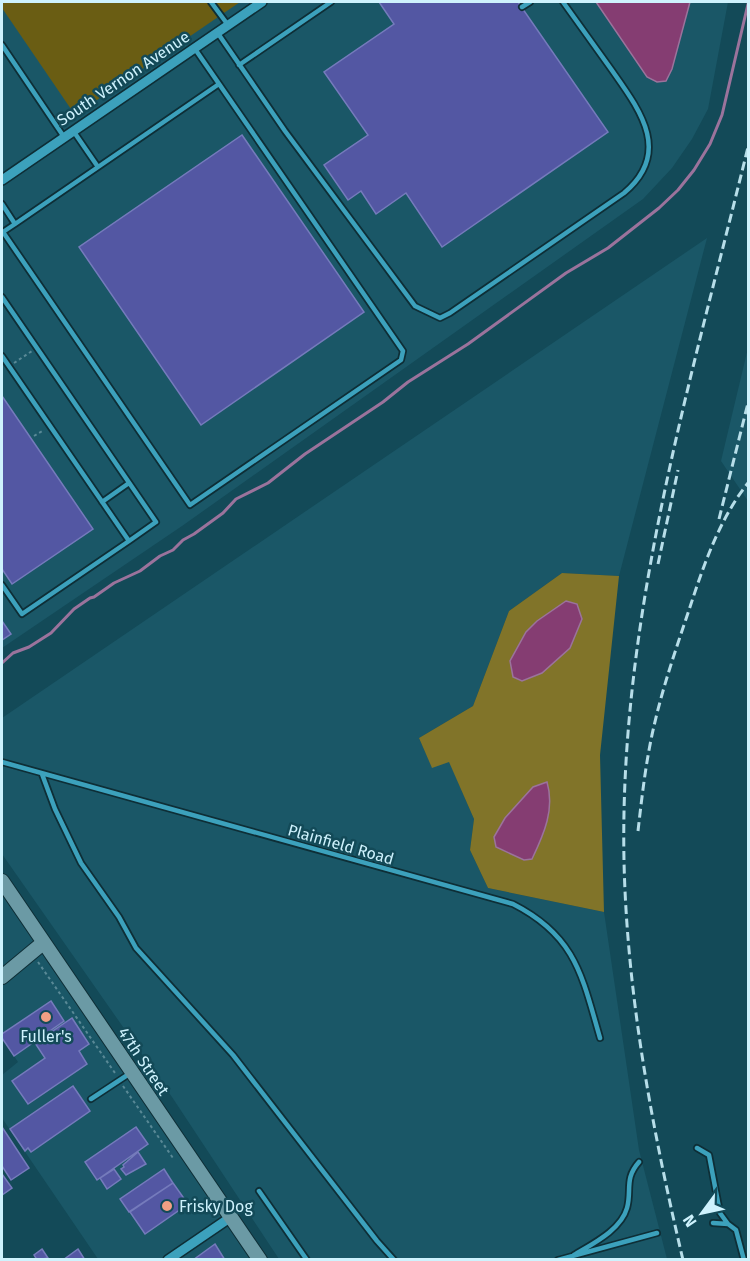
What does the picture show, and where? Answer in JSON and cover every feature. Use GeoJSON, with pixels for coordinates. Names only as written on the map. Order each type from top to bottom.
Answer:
{"type":"FeatureCollection","features":[{"type":"Feature","properties":{"kind":"main road","name":"47th Street"},"geometry":{"type":"LineString","coordinates":[[2,881],[260,1260]]}},
{"type":"Feature","properties":{"kind":"main road"},"geometry":{"type":"LineString","coordinates":[[2,977],[43,943]]}},
{"type":"Feature","properties":{"kind":"street","name":"South Vernon Avenue"},"geometry":{"type":"LineString","coordinates":[[2,180],[262,2]]}},
{"type":"Feature","properties":{"kind":"street"},"geometry":{"type":"LineString","coordinates":[[168,1260],[231,1217]]}},
{"type":"Feature","properties":{"kind":"lane"},"geometry":{"type":"LineString","coordinates":[[212,2],[228,25]]}},
{"type":"Feature","properties":{"kind":"lane"},"geometry":{"type":"LineString","coordinates":[[239,65],[331,2]]}},
{"type":"Feature","properties":{"kind":"lane"},"geometry":{"type":"LineString","coordinates":[[522,7],[530,2]]}},
{"type":"Feature","properties":{"kind":"lane"},"geometry":{"type":"LineString","coordinates":[[217,33],[415,306],[440,318],[624,193],[637,182],[649,156],[648,134],[639,110],[563,2]]}},
{"type":"Feature","properties":{"kind":"lane"},"geometry":{"type":"LineString","coordinates":[[2,45],[64,137]]}},
{"type":"Feature","properties":{"kind":"lane"},"geometry":{"type":"LineString","coordinates":[[194,48],[219,84],[403,351],[401,360],[190,505],[3,232],[219,84]]}},
{"type":"Feature","properties":{"kind":"lane"},"geometry":{"type":"LineString","coordinates":[[73,130],[98,166]]}},
{"type":"Feature","properties":{"kind":"lane"},"geometry":{"type":"LineString","coordinates":[[2,204],[15,224]]}},
{"type":"Feature","properties":{"kind":"lane"},"geometry":{"type":"LineString","coordinates":[[2,297],[156,522],[22,615],[2,585]]}},
{"type":"Feature","properties":{"kind":"lane"},"geometry":{"type":"LineString","coordinates":[[2,356],[129,541]]}},
{"type":"Feature","properties":{"kind":"lane"},"geometry":{"type":"LineString","coordinates":[[102,502],[129,483]]}},
{"type":"Feature","properties":{"kind":"lane","name":"Plainfield Road"},"geometry":{"type":"LineString","coordinates":[[2,762],[513,904],[548,926],[572,955],[582,974],[600,1038]]}},
{"type":"Feature","properties":{"kind":"lane"},"geometry":{"type":"LineString","coordinates":[[42,773],[55,808],[81,863],[119,917],[136,948],[232,1055],[394,1260]]}},
{"type":"Feature","properties":{"kind":"lane"},"geometry":{"type":"LineString","coordinates":[[91,1099],[132,1072]]}},
{"type":"Feature","properties":{"kind":"lane"},"geometry":{"type":"LineString","coordinates":[[697,1148],[709,1155],[720,1213],[736,1230],[744,1260]]}},
{"type":"Feature","properties":{"kind":"lane"},"geometry":{"type":"LineString","coordinates":[[574,1256],[615,1227],[623,1218],[628,1207],[628,1180],[639,1162]]}},
{"type":"Feature","properties":{"kind":"lane"},"geometry":{"type":"LineString","coordinates":[[259,1191],[307,1260]]}},
{"type":"Feature","properties":{"kind":"lane"},"geometry":{"type":"LineString","coordinates":[[713,1223],[728,1224]]}},
{"type":"Feature","properties":{"kind":"lane"},"geometry":{"type":"LineString","coordinates":[[558,1260],[657,1233]]}},
{"type":"Feature","properties":{"kind":"path"},"geometry":{"type":"LineString","coordinates":[[9,366],[36,348]]}},
{"type":"Feature","properties":{"kind":"path"},"geometry":{"type":"LineString","coordinates":[[34,436],[49,426]]}},
{"type":"Feature","properties":{"kind":"path"},"geometry":{"type":"LineString","coordinates":[[32,952],[173,1158]]}},
{"type":"Feature","properties":{"kind":"shaded area"},"geometry":{"type":"Polygon","coordinates":[[[2,2],[728,2],[708,109],[692,139],[672,168],[643,199],[182,526],[2,648],[2,2]]]}},
{"type":"Feature","properties":{"kind":"shaded area"},"geometry":{"type":"Polygon","coordinates":[[[2,2],[240,2],[75,115],[2,8],[2,2]]]}},
{"type":"Feature","properties":{"kind":"shaded area"},"geometry":{"type":"Polygon","coordinates":[[[596,2],[690,2],[672,69],[666,81],[657,82],[647,77],[596,2]]]}},
{"type":"Feature","properties":{"kind":"shaded area"},"geometry":{"type":"Polygon","coordinates":[[[707,238],[619,576],[562,573],[509,611],[473,706],[419,738],[432,767],[449,761],[474,819],[470,850],[488,888],[604,912],[639,1150],[667,1259],[279,1259],[172,1097],[2,854],[2,718],[707,238]]]}},
{"type":"Feature","properties":{"kind":"shaded area"},"geometry":{"type":"Polygon","coordinates":[[[748,348],[748,501],[721,461],[748,348]]]}},
{"type":"Feature","properties":{"kind":"shaded area"},"geometry":{"type":"Polygon","coordinates":[[[562,573],[619,576],[600,755],[604,912],[488,888],[470,850],[474,819],[449,762],[432,768],[419,738],[473,706],[509,611],[562,573]]]}},
{"type":"Feature","properties":{"kind":"shaded area"},"geometry":{"type":"Polygon","coordinates":[[[566,601],[577,604],[582,619],[570,648],[542,673],[522,681],[513,677],[510,661],[526,632],[537,621],[566,601]]]}},
{"type":"Feature","properties":{"kind":"shaded area"},"geometry":{"type":"Polygon","coordinates":[[[547,782],[549,812],[532,859],[524,860],[496,847],[494,837],[505,818],[533,787],[547,782]]]}},
{"type":"Feature","properties":{"kind":"shaded area"},"geometry":{"type":"Polygon","coordinates":[[[2,888],[39,942],[2,973],[2,888]]]}},
{"type":"Feature","properties":{"kind":"shaded area"},"geometry":{"type":"Polygon","coordinates":[[[42,948],[226,1217],[162,1259],[98,1259],[2,1118],[2,1075],[18,1062],[2,1038],[2,985],[42,948]]]}},
{"type":"Feature","properties":{"kind":"shaded area"},"geometry":{"type":"Polygon","coordinates":[[[230,1222],[255,1260],[171,1260],[230,1222]]]}},
{"type":"Feature","properties":{"kind":"building"},"geometry":{"type":"Polygon","coordinates":[[[379,2],[518,2],[608,132],[442,247],[406,193],[376,214],[361,191],[348,200],[324,165],[368,135],[324,72],[394,24],[379,2]]]}},
{"type":"Feature","properties":{"kind":"building"},"geometry":{"type":"Polygon","coordinates":[[[242,135],[364,312],[201,425],[79,247],[242,135]]]}},
{"type":"Feature","properties":{"kind":"building"},"geometry":{"type":"Polygon","coordinates":[[[2,396],[93,529],[12,584],[2,569],[2,396]]]}},
{"type":"Feature","properties":{"kind":"building"},"geometry":{"type":"Polygon","coordinates":[[[2,621],[11,634],[2,640],[2,621]]]}},
{"type":"Feature","properties":{"kind":"building"},"geometry":{"type":"Polygon","coordinates":[[[51,1001],[64,1021],[14,1056],[2,1038],[2,1034],[51,1001]]]}},
{"type":"Feature","properties":{"kind":"building"},"geometry":{"type":"Polygon","coordinates":[[[72,1018],[89,1044],[79,1051],[87,1064],[28,1104],[12,1081],[45,1058],[35,1043],[72,1018]]]}},
{"type":"Feature","properties":{"kind":"building"},"geometry":{"type":"Polygon","coordinates":[[[73,1086],[90,1111],[31,1152],[28,1148],[25,1151],[10,1129],[73,1086]]]}},
{"type":"Feature","properties":{"kind":"building"},"geometry":{"type":"Polygon","coordinates":[[[2,1127],[29,1168],[11,1180],[2,1166],[2,1127]]]}},
{"type":"Feature","properties":{"kind":"building"},"geometry":{"type":"Polygon","coordinates":[[[136,1127],[148,1144],[97,1180],[85,1162],[136,1127]]]}},
{"type":"Feature","properties":{"kind":"building"},"geometry":{"type":"Polygon","coordinates":[[[138,1152],[146,1164],[126,1175],[121,1169],[123,1165],[138,1152]]]}},
{"type":"Feature","properties":{"kind":"building"},"geometry":{"type":"Polygon","coordinates":[[[114,1169],[121,1179],[107,1189],[100,1178],[114,1169]]]}},
{"type":"Feature","properties":{"kind":"building"},"geometry":{"type":"Polygon","coordinates":[[[164,1169],[173,1183],[129,1212],[120,1199],[164,1169]]]}},
{"type":"Feature","properties":{"kind":"building"},"geometry":{"type":"Polygon","coordinates":[[[2,1174],[12,1188],[2,1195],[2,1174]]]}},
{"type":"Feature","properties":{"kind":"building"},"geometry":{"type":"Polygon","coordinates":[[[173,1183],[188,1204],[145,1234],[130,1212],[173,1183]]]}},
{"type":"Feature","properties":{"kind":"building"},"geometry":{"type":"Polygon","coordinates":[[[215,1244],[225,1260],[193,1260],[215,1244]]]}},
{"type":"Feature","properties":{"kind":"building"},"geometry":{"type":"Polygon","coordinates":[[[42,1249],[48,1258],[37,1260],[34,1255],[42,1249]]]}},
{"type":"Feature","properties":{"kind":"building"},"geometry":{"type":"Polygon","coordinates":[[[78,1249],[85,1260],[63,1260],[78,1249]]]}},
{"type":"Feature","properties":{"kind":"waterway"},"geometry":{"type":"LineString","coordinates":[[2,663],[13,653],[29,647],[51,633],[74,609],[90,598],[173,550],[183,540],[223,513],[236,499],[268,483],[305,454],[383,402],[408,382],[468,344],[566,273],[608,248],[659,208],[694,170],[710,144],[722,115],[748,4]]}},
{"type":"Feature","properties":{"kind":"railway"},"geometry":{"type":"LineString","coordinates":[[683,1260],[661,1161],[643,1062],[630,962],[624,861],[626,770],[633,679],[646,590],[663,500],[682,411],[748,147]]}},
{"type":"Feature","properties":{"kind":"railway"},"geometry":{"type":"LineString","coordinates":[[719,519],[748,403]]}},
{"type":"Feature","properties":{"kind":"railway"},"geometry":{"type":"LineString","coordinates":[[658,564],[678,470]]}},
{"type":"Feature","properties":{"kind":"railway"},"geometry":{"type":"LineString","coordinates":[[638,831],[651,739],[670,666],[714,542],[729,511],[748,483]]}},
{"type":"Feature","properties":{"kind":"place","name":"Fuller's"},"geometry":{"type":"Point","coordinates":[46,1017]}},
{"type":"Feature","properties":{"kind":"place","name":"Frisky Dog"},"geometry":{"type":"Point","coordinates":[167,1206]}}]}
